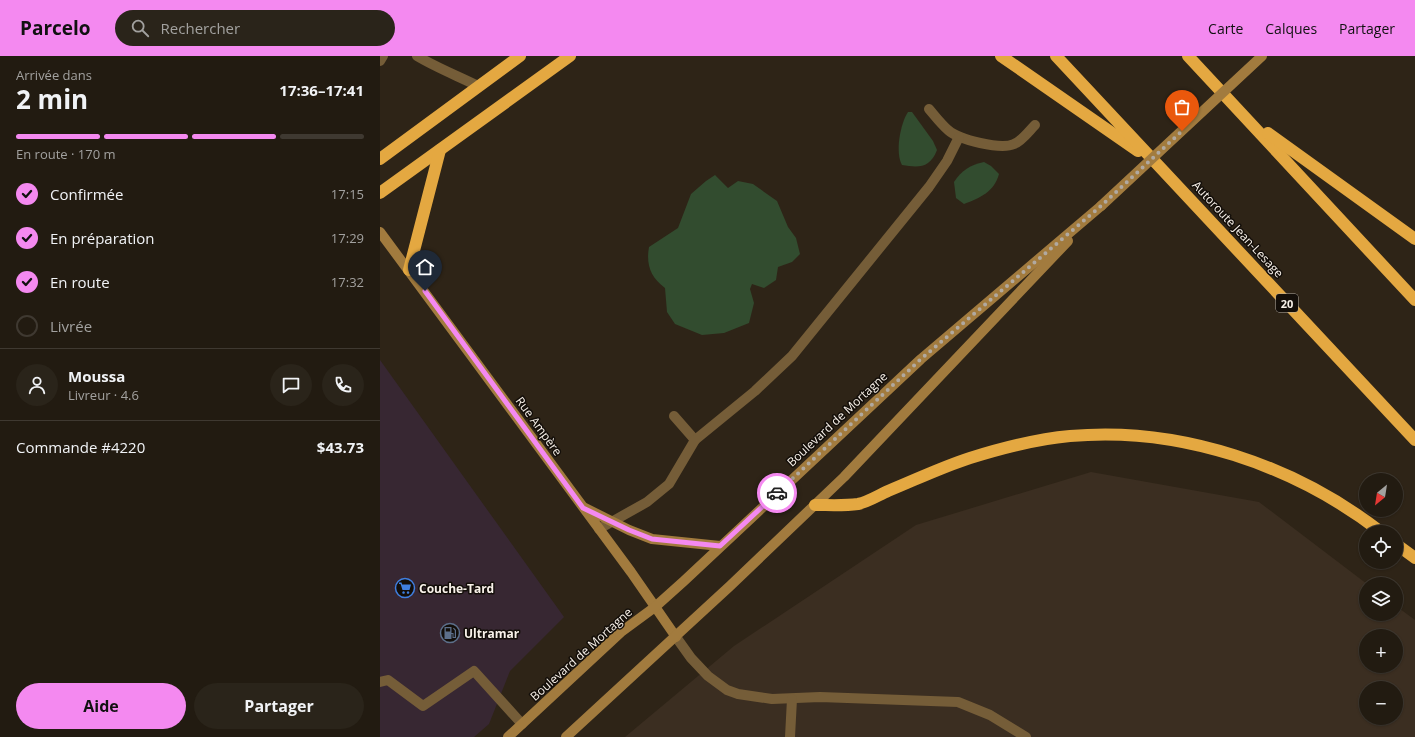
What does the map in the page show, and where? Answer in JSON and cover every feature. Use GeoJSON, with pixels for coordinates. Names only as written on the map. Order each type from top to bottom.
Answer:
{"type":"FeatureCollection","features":[{"type":"Feature","properties":{"kind":"highway"},"geometry":{"type":"LineString","coordinates":[[380,158],[520,56]]}},
{"type":"Feature","properties":{"kind":"highway"},"geometry":{"type":"LineString","coordinates":[[380,193],[570,56]]}},
{"type":"Feature","properties":{"kind":"highway"},"geometry":{"type":"LineString","coordinates":[[1001,56],[1159,166]]}},
{"type":"Feature","properties":{"kind":"highway","name":"Autoroute Jean-Lesage"},"geometry":{"type":"LineString","coordinates":[[1056,56],[1415,440]]}},
{"type":"Feature","properties":{"kind":"highway"},"geometry":{"type":"LineString","coordinates":[[1188,56],[1415,300]]}},
{"type":"Feature","properties":{"kind":"highway"},"geometry":{"type":"LineString","coordinates":[[1246,118],[1415,239]]}},
{"type":"Feature","properties":{"kind":"highway"},"geometry":{"type":"LineString","coordinates":[[409,270],[440,150]]}},
{"type":"Feature","properties":{"kind":"highway"},"geometry":{"type":"LineString","coordinates":[[815,505],[859,504],[939,469],[983,454],[1022,444],[1072,436],[1127,436],[1149,437],[1187,443],[1249,460],[1291,477],[1316,490],[1370,525]]}},
{"type":"Feature","properties":{"kind":"highway"},"geometry":{"type":"LineString","coordinates":[[1403,549],[1415,558]]}},
{"type":"Feature","properties":{"kind":"main road","name":"Boulevard de Mortagne"},"geometry":{"type":"LineString","coordinates":[[508,737],[621,632],[655,607],[921,359],[1101,206],[1262,56]]}},
{"type":"Feature","properties":{"kind":"main road","name":"Boulevard de Mortagne"},"geometry":{"type":"LineString","coordinates":[[566,737],[676,637],[815,505],[939,379],[1101,206]]}},
{"type":"Feature","properties":{"kind":"main road","name":"Rue Ampère"},"geometry":{"type":"LineString","coordinates":[[380,232],[599,529],[676,637]]}},
{"type":"Feature","properties":{"kind":"main road"},"geometry":{"type":"LineString","coordinates":[[583,508],[652,539],[720,546]]}},
{"type":"Feature","properties":{"kind":"lane"},"geometry":{"type":"LineString","coordinates":[[380,61],[383,56]]}},
{"type":"Feature","properties":{"kind":"lane"},"geometry":{"type":"LineString","coordinates":[[417,56],[444,71],[457,75],[478,86]]}},
{"type":"Feature","properties":{"kind":"lane"},"geometry":{"type":"LineString","coordinates":[[930,109],[948,131],[958,137],[983,143],[1006,146],[1014,144],[1035,125]]}},
{"type":"Feature","properties":{"kind":"lane"},"geometry":{"type":"LineString","coordinates":[[599,529],[610,521],[647,502],[669,484],[695,440],[760,387],[792,356],[929,187],[947,161],[958,137]]}},
{"type":"Feature","properties":{"kind":"lane"},"geometry":{"type":"LineString","coordinates":[[674,416],[695,440]]}},
{"type":"Feature","properties":{"kind":"lane"},"geometry":{"type":"LineString","coordinates":[[676,637],[696,664],[708,676],[727,690],[751,698],[792,699],[820,697],[958,702],[990,715],[1026,737]]}},
{"type":"Feature","properties":{"kind":"lane"},"geometry":{"type":"LineString","coordinates":[[380,682],[388,680],[423,706],[474,671],[522,724]]}},
{"type":"Feature","properties":{"kind":"lane"},"geometry":{"type":"LineString","coordinates":[[790,737],[792,699]]}},
{"type":"Feature","properties":{"kind":"shaded area"},"geometry":{"type":"Polygon","coordinates":[[[380,360],[564,617],[510,671],[489,724],[474,737],[380,737],[380,360]]]}},
{"type":"Feature","properties":{"kind":"shaded area"},"geometry":{"type":"Polygon","coordinates":[[[1091,472],[1259,502],[1359,578],[1359,621],[1403,621],[1403,611],[1415,620],[1415,737],[625,737],[734,646],[916,525],[1091,472]]]}},
{"type":"Feature","properties":{"kind":"green space"},"geometry":{"type":"Polygon","coordinates":[[[908,112],[912,112],[933,141],[937,150],[931,160],[919,166],[902,165],[900,160],[899,138],[908,112]]]}},
{"type":"Feature","properties":{"kind":"green space"},"geometry":{"type":"Polygon","coordinates":[[[984,162],[991,166],[999,174],[997,180],[986,194],[964,204],[956,198],[954,182],[960,174],[967,169],[984,162]]]}},
{"type":"Feature","properties":{"kind":"green space"},"geometry":{"type":"Polygon","coordinates":[[[715,175],[728,188],[738,181],[753,184],[777,201],[788,227],[796,238],[800,254],[792,262],[778,267],[776,280],[764,288],[752,284],[750,289],[754,303],[749,323],[724,333],[702,335],[675,324],[667,312],[665,288],[660,284],[650,270],[648,253],[649,247],[678,228],[691,194],[715,175]]]}},
{"type":"Feature","properties":{"kind":"way so far"},"geometry":{"type":"LineString","coordinates":[[777,493],[921,359],[1101,206],[1182,131]]}},
{"type":"Feature","properties":{"kind":"place","name":"Couche-Tard"},"geometry":{"type":"Point","coordinates":[405,588]}},
{"type":"Feature","properties":{"kind":"place","name":"Ultramar"},"geometry":{"type":"Point","coordinates":[450,633]}},
{"type":"Feature","properties":{"kind":"route"},"geometry":{"type":"LineString","coordinates":[[425,291],[583,508],[629,530],[652,539],[668,542],[684,542],[720,546],[777,493]]}}]}
